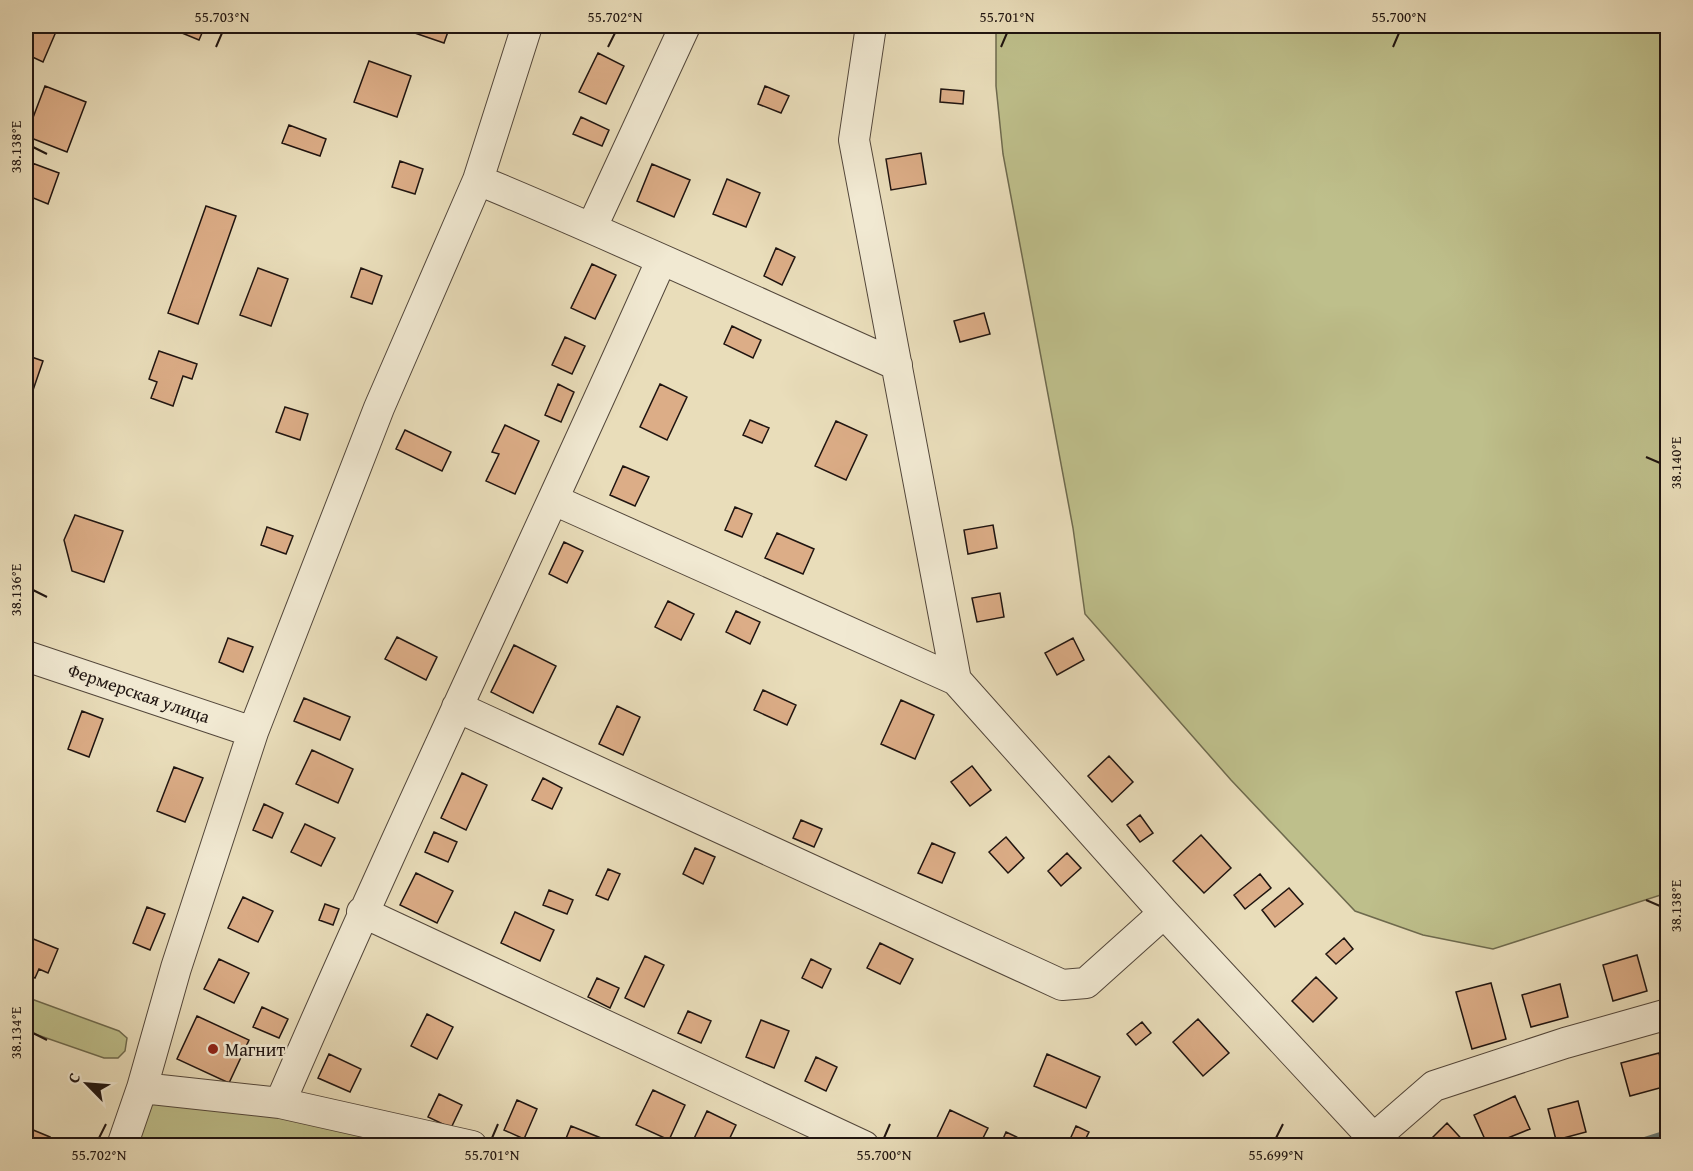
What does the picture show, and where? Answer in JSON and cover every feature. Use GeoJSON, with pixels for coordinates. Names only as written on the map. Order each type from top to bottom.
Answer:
{"type":"FeatureCollection","features":[{"type":"Feature","properties":{"kind":"street"},"geometry":{"type":"LineString","coordinates":[[122,1146],[142,1088],[176,968],[253,732],[380,408],[478,180],[527,26]]}},
{"type":"Feature","properties":{"kind":"street"},"geometry":{"type":"LineString","coordinates":[[592,227],[685,26]]}},
{"type":"Feature","properties":{"kind":"street"},"geometry":{"type":"LineString","coordinates":[[871,26],[854,140],[956,680]]}},
{"type":"Feature","properties":{"kind":"street"},"geometry":{"type":"LineString","coordinates":[[478,180],[592,227],[661,261],[897,365]]}},
{"type":"Feature","properties":{"kind":"street"},"geometry":{"type":"LineString","coordinates":[[280,1103],[362,912],[554,500],[661,261]]}},
{"type":"Feature","properties":{"kind":"street"},"geometry":{"type":"LineString","coordinates":[[554,500],[956,680],[1369,1142],[1434,1086],[1565,1043],[1668,1014]]}},
{"type":"Feature","properties":{"kind":"street","name":"Фермерская улица"},"geometry":{"type":"LineString","coordinates":[[26,656],[253,732]]}},
{"type":"Feature","properties":{"kind":"street"},"geometry":{"type":"LineString","coordinates":[[457,707],[1062,985],[1086,983],[1164,913]]}},
{"type":"Feature","properties":{"kind":"street"},"geometry":{"type":"LineString","coordinates":[[362,912],[864,1146]]}},
{"type":"Feature","properties":{"kind":"street"},"geometry":{"type":"LineString","coordinates":[[142,1088],[280,1103],[472,1146]]}},
{"type":"Feature","properties":{"kind":"green space"},"geometry":{"type":"Polygon","coordinates":[[[996,26],[1667,26],[1667,893],[1493,949],[1423,935],[1355,911],[1231,780],[1085,614],[1073,528],[1003,154],[996,86],[996,26]]]}},
{"type":"Feature","properties":{"kind":"green space"},"geometry":{"type":"Polygon","coordinates":[[[26,997],[119,1031],[127,1038],[125,1051],[118,1058],[104,1058],[26,1031],[26,997]]]}},
{"type":"Feature","properties":{"kind":"green space"},"geometry":{"type":"Polygon","coordinates":[[[142,1088],[471,1146],[122,1146],[142,1088]]]}},
{"type":"Feature","properties":{"kind":"building"},"geometry":{"type":"Polygon","coordinates":[[[26,26],[58,27],[43,62],[26,54],[26,26]]]}},
{"type":"Feature","properties":{"kind":"building"},"geometry":{"type":"Polygon","coordinates":[[[165,26],[205,26],[199,40],[165,26]]]}},
{"type":"Feature","properties":{"kind":"building"},"geometry":{"type":"Polygon","coordinates":[[[407,26],[450,26],[444,43],[406,30],[407,26]]]}},
{"type":"Feature","properties":{"kind":"building"},"geometry":{"type":"Polygon","coordinates":[[[598,53],[624,66],[606,104],[579,92],[598,53]]]}},
{"type":"Feature","properties":{"kind":"building"},"geometry":{"type":"Polygon","coordinates":[[[369,61],[411,76],[397,117],[354,102],[369,61]]]}},
{"type":"Feature","properties":{"kind":"building"},"geometry":{"type":"Polygon","coordinates":[[[45,86],[86,102],[67,152],[26,136],[45,86]]]}},
{"type":"Feature","properties":{"kind":"building"},"geometry":{"type":"Polygon","coordinates":[[[765,86],[789,96],[781,113],[758,104],[765,86]]]}},
{"type":"Feature","properties":{"kind":"building"},"geometry":{"type":"Polygon","coordinates":[[[941,89],[964,91],[963,104],[940,102],[941,89]]]}},
{"type":"Feature","properties":{"kind":"building"},"geometry":{"type":"Polygon","coordinates":[[[581,117],[609,130],[602,146],[573,134],[581,117]]]}},
{"type":"Feature","properties":{"kind":"building"},"geometry":{"type":"Polygon","coordinates":[[[289,125],[326,139],[320,156],[282,143],[289,125]]]}},
{"type":"Feature","properties":{"kind":"building"},"geometry":{"type":"Polygon","coordinates":[[[921,153],[926,184],[891,190],[886,159],[921,153]]]}},
{"type":"Feature","properties":{"kind":"building"},"geometry":{"type":"Polygon","coordinates":[[[400,161],[423,169],[415,194],[392,187],[400,161]]]}},
{"type":"Feature","properties":{"kind":"building"},"geometry":{"type":"Polygon","coordinates":[[[32,163],[59,173],[48,204],[26,195],[26,179],[32,163]]]}},
{"type":"Feature","properties":{"kind":"building"},"geometry":{"type":"Polygon","coordinates":[[[652,164],[690,180],[674,217],[637,201],[652,164]]]}},
{"type":"Feature","properties":{"kind":"building"},"geometry":{"type":"Polygon","coordinates":[[[727,179],[760,193],[746,227],[713,214],[727,179]]]}},
{"type":"Feature","properties":{"kind":"building"},"geometry":{"type":"Polygon","coordinates":[[[206,206],[236,216],[198,324],[168,313],[206,206]]]}},
{"type":"Feature","properties":{"kind":"building"},"geometry":{"type":"Polygon","coordinates":[[[776,248],[795,257],[782,285],[764,276],[776,248]]]}},
{"type":"Feature","properties":{"kind":"building"},"geometry":{"type":"Polygon","coordinates":[[[592,264],[616,275],[595,319],[571,308],[592,264]]]}},
{"type":"Feature","properties":{"kind":"building"},"geometry":{"type":"Polygon","coordinates":[[[258,268],[288,279],[271,326],[240,315],[258,268]]]}},
{"type":"Feature","properties":{"kind":"building"},"geometry":{"type":"Polygon","coordinates":[[[361,268],[382,276],[372,304],[351,297],[361,268]]]}},
{"type":"Feature","properties":{"kind":"building"},"geometry":{"type":"Polygon","coordinates":[[[984,313],[990,334],[960,342],[954,321],[984,313]]]}},
{"type":"Feature","properties":{"kind":"building"},"geometry":{"type":"Polygon","coordinates":[[[732,326],[761,340],[753,358],[724,344],[732,326]]]}},
{"type":"Feature","properties":{"kind":"building"},"geometry":{"type":"Polygon","coordinates":[[[565,337],[585,346],[572,374],[552,365],[565,337]]]}},
{"type":"Feature","properties":{"kind":"building"},"geometry":{"type":"Polygon","coordinates":[[[159,351],[197,364],[192,379],[183,376],[173,406],[151,398],[157,382],[149,379],[159,351]]]}},
{"type":"Feature","properties":{"kind":"building"},"geometry":{"type":"Polygon","coordinates":[[[26,355],[43,361],[31,396],[26,394],[26,355]]]}},
{"type":"Feature","properties":{"kind":"building"},"geometry":{"type":"Polygon","coordinates":[[[558,384],[574,392],[561,422],[545,415],[558,384]]]}},
{"type":"Feature","properties":{"kind":"building"},"geometry":{"type":"Polygon","coordinates":[[[660,384],[687,397],[667,440],[640,427],[660,384]]]}},
{"type":"Feature","properties":{"kind":"building"},"geometry":{"type":"Polygon","coordinates":[[[285,407],[308,414],[300,440],[276,432],[285,407]]]}},
{"type":"Feature","properties":{"kind":"building"},"geometry":{"type":"Polygon","coordinates":[[[750,420],[769,428],[762,443],[743,435],[750,420]]]}},
{"type":"Feature","properties":{"kind":"building"},"geometry":{"type":"Polygon","coordinates":[[[836,421],[867,435],[846,480],[815,466],[836,421]]]}},
{"type":"Feature","properties":{"kind":"building"},"geometry":{"type":"Polygon","coordinates":[[[505,425],[539,441],[515,494],[486,481],[499,454],[492,452],[505,425]]]}},
{"type":"Feature","properties":{"kind":"building"},"geometry":{"type":"Polygon","coordinates":[[[405,430],[451,452],[442,471],[396,449],[405,430]]]}},
{"type":"Feature","properties":{"kind":"building"},"geometry":{"type":"Polygon","coordinates":[[[623,466],[649,477],[635,506],[610,495],[623,466]]]}},
{"type":"Feature","properties":{"kind":"building"},"geometry":{"type":"Polygon","coordinates":[[[735,507],[752,514],[742,537],[725,530],[735,507]]]}},
{"type":"Feature","properties":{"kind":"building"},"geometry":{"type":"Polygon","coordinates":[[[75,515],[123,531],[104,582],[72,571],[64,540],[75,515]]]}},
{"type":"Feature","properties":{"kind":"building"},"geometry":{"type":"Polygon","coordinates":[[[993,525],[997,548],[968,554],[964,530],[993,525]]]}},
{"type":"Feature","properties":{"kind":"building"},"geometry":{"type":"Polygon","coordinates":[[[267,527],[293,536],[286,554],[261,545],[267,527]]]}},
{"type":"Feature","properties":{"kind":"building"},"geometry":{"type":"Polygon","coordinates":[[[777,533],[814,549],[803,574],[765,558],[777,533]]]}},
{"type":"Feature","properties":{"kind":"building"},"geometry":{"type":"Polygon","coordinates":[[[564,542],[583,551],[567,583],[549,574],[564,542]]]}},
{"type":"Feature","properties":{"kind":"building"},"geometry":{"type":"Polygon","coordinates":[[[1000,593],[1004,617],[977,622],[972,598],[1000,593]]]}},
{"type":"Feature","properties":{"kind":"building"},"geometry":{"type":"Polygon","coordinates":[[[668,601],[694,614],[681,640],[655,627],[668,601]]]}},
{"type":"Feature","properties":{"kind":"building"},"geometry":{"type":"Polygon","coordinates":[[[736,611],[760,622],[750,644],[726,632],[736,611]]]}},
{"type":"Feature","properties":{"kind":"building"},"geometry":{"type":"Polygon","coordinates":[[[397,637],[437,657],[426,680],[385,659],[397,637]]]}},
{"type":"Feature","properties":{"kind":"building"},"geometry":{"type":"Polygon","coordinates":[[[228,638],[253,647],[243,672],[219,662],[228,638]]]}},
{"type":"Feature","properties":{"kind":"building"},"geometry":{"type":"Polygon","coordinates":[[[1073,638],[1084,660],[1057,675],[1045,653],[1073,638]]]}},
{"type":"Feature","properties":{"kind":"building"},"geometry":{"type":"Polygon","coordinates":[[[514,645],[556,666],[533,713],[491,692],[514,645]]]}},
{"type":"Feature","properties":{"kind":"building"},"geometry":{"type":"Polygon","coordinates":[[[763,690],[796,705],[787,725],[754,710],[763,690]]]}},
{"type":"Feature","properties":{"kind":"building"},"geometry":{"type":"Polygon","coordinates":[[[304,698],[350,717],[340,740],[294,721],[304,698]]]}},
{"type":"Feature","properties":{"kind":"building"},"geometry":{"type":"Polygon","coordinates":[[[901,700],[934,715],[915,759],[881,744],[901,700]]]}},
{"type":"Feature","properties":{"kind":"building"},"geometry":{"type":"Polygon","coordinates":[[[617,706],[640,717],[623,755],[599,744],[617,706]]]}},
{"type":"Feature","properties":{"kind":"building"},"geometry":{"type":"Polygon","coordinates":[[[82,711],[103,719],[89,757],[68,749],[82,711]]]}},
{"type":"Feature","properties":{"kind":"building"},"geometry":{"type":"Polygon","coordinates":[[[312,750],[353,769],[338,803],[296,784],[312,750]]]}},
{"type":"Feature","properties":{"kind":"building"},"geometry":{"type":"Polygon","coordinates":[[[1109,756],[1133,782],[1112,802],[1088,776],[1109,756]]]}},
{"type":"Feature","properties":{"kind":"building"},"geometry":{"type":"Polygon","coordinates":[[[972,766],[991,790],[970,806],[951,782],[972,766]]]}},
{"type":"Feature","properties":{"kind":"building"},"geometry":{"type":"Polygon","coordinates":[[[174,767],[203,778],[185,822],[157,811],[174,767]]]}},
{"type":"Feature","properties":{"kind":"building"},"geometry":{"type":"Polygon","coordinates":[[[462,773],[487,785],[466,830],[441,818],[462,773]]]}},
{"type":"Feature","properties":{"kind":"building"},"geometry":{"type":"Polygon","coordinates":[[[543,778],[562,788],[552,809],[532,800],[543,778]]]}},
{"type":"Feature","properties":{"kind":"building"},"geometry":{"type":"Polygon","coordinates":[[[264,804],[283,813],[272,838],[253,830],[264,804]]]}},
{"type":"Feature","properties":{"kind":"building"},"geometry":{"type":"Polygon","coordinates":[[[1140,815],[1153,833],[1140,842],[1127,825],[1140,815]]]}},
{"type":"Feature","properties":{"kind":"building"},"geometry":{"type":"Polygon","coordinates":[[[801,820],[822,829],[814,847],[793,838],[801,820]]]}},
{"type":"Feature","properties":{"kind":"building"},"geometry":{"type":"Polygon","coordinates":[[[305,824],[335,838],[321,866],[291,852],[305,824]]]}},
{"type":"Feature","properties":{"kind":"building"},"geometry":{"type":"Polygon","coordinates":[[[434,832],[457,842],[448,862],[425,852],[434,832]]]}},
{"type":"Feature","properties":{"kind":"building"},"geometry":{"type":"Polygon","coordinates":[[[1201,835],[1231,868],[1204,893],[1173,861],[1201,835]]]}},
{"type":"Feature","properties":{"kind":"building"},"geometry":{"type":"Polygon","coordinates":[[[1006,837],[1024,858],[1008,873],[989,852],[1006,837]]]}},
{"type":"Feature","properties":{"kind":"building"},"geometry":{"type":"Polygon","coordinates":[[[932,843],[955,853],[942,883],[918,873],[932,843]]]}},
{"type":"Feature","properties":{"kind":"building"},"geometry":{"type":"Polygon","coordinates":[[[695,848],[715,857],[703,884],[683,874],[695,848]]]}},
{"type":"Feature","properties":{"kind":"building"},"geometry":{"type":"Polygon","coordinates":[[[1067,853],[1081,868],[1061,886],[1048,871],[1067,853]]]}},
{"type":"Feature","properties":{"kind":"building"},"geometry":{"type":"Polygon","coordinates":[[[608,869],[620,874],[608,900],[596,895],[608,869]]]}},
{"type":"Feature","properties":{"kind":"building"},"geometry":{"type":"Polygon","coordinates":[[[416,873],[453,891],[437,923],[400,905],[416,873]]]}},
{"type":"Feature","properties":{"kind":"building"},"geometry":{"type":"Polygon","coordinates":[[[1260,874],[1271,888],[1245,909],[1234,895],[1260,874]]]}},
{"type":"Feature","properties":{"kind":"building"},"geometry":{"type":"Polygon","coordinates":[[[1289,888],[1303,904],[1275,927],[1262,910],[1289,888]]]}},
{"type":"Feature","properties":{"kind":"building"},"geometry":{"type":"Polygon","coordinates":[[[549,890],[573,900],[567,914],[543,905],[549,890]]]}},
{"type":"Feature","properties":{"kind":"building"},"geometry":{"type":"Polygon","coordinates":[[[243,897],[273,911],[258,942],[228,928],[243,897]]]}},
{"type":"Feature","properties":{"kind":"building"},"geometry":{"type":"Polygon","coordinates":[[[325,904],[339,909],[333,925],[319,920],[325,904]]]}},
{"type":"Feature","properties":{"kind":"building"},"geometry":{"type":"Polygon","coordinates":[[[147,907],[165,914],[150,950],[133,943],[147,907]]]}},
{"type":"Feature","properties":{"kind":"building"},"geometry":{"type":"Polygon","coordinates":[[[515,912],[554,930],[540,961],[501,943],[515,912]]]}},
{"type":"Feature","properties":{"kind":"building"},"geometry":{"type":"Polygon","coordinates":[[[26,936],[58,949],[48,973],[39,969],[35,978],[26,974],[26,936]]]}},
{"type":"Feature","properties":{"kind":"building"},"geometry":{"type":"Polygon","coordinates":[[[1344,938],[1353,949],[1336,964],[1326,954],[1344,938]]]}},
{"type":"Feature","properties":{"kind":"building"},"geometry":{"type":"Polygon","coordinates":[[[880,943],[913,959],[900,984],[867,968],[880,943]]]}},
{"type":"Feature","properties":{"kind":"building"},"geometry":{"type":"Polygon","coordinates":[[[1637,955],[1647,991],[1613,1001],[1603,965],[1637,955]]]}},
{"type":"Feature","properties":{"kind":"building"},"geometry":{"type":"Polygon","coordinates":[[[645,956],[664,965],[644,1007],[625,998],[645,956]]]}},
{"type":"Feature","properties":{"kind":"building"},"geometry":{"type":"Polygon","coordinates":[[[219,959],[249,973],[234,1003],[204,989],[219,959]]]}},
{"type":"Feature","properties":{"kind":"building"},"geometry":{"type":"Polygon","coordinates":[[[811,959],[831,969],[822,988],[802,978],[811,959]]]}},
{"type":"Feature","properties":{"kind":"building"},"geometry":{"type":"Polygon","coordinates":[[[1316,977],[1337,998],[1313,1022],[1292,1001],[1316,977]]]}},
{"type":"Feature","properties":{"kind":"building"},"geometry":{"type":"Polygon","coordinates":[[[597,978],[619,988],[610,1008],[588,997],[597,978]]]}},
{"type":"Feature","properties":{"kind":"building"},"geometry":{"type":"Polygon","coordinates":[[[1491,983],[1506,1039],[1472,1049],[1456,992],[1491,983]]]}},
{"type":"Feature","properties":{"kind":"building"},"geometry":{"type":"Polygon","coordinates":[[[1560,984],[1568,1017],[1531,1027],[1522,995],[1560,984]]]}},
{"type":"Feature","properties":{"kind":"building"},"geometry":{"type":"Polygon","coordinates":[[[262,1007],[288,1019],[279,1038],[253,1027],[262,1007]]]}},
{"type":"Feature","properties":{"kind":"building"},"geometry":{"type":"Polygon","coordinates":[[[688,1011],[711,1021],[701,1043],[678,1033],[688,1011]]]}},
{"type":"Feature","properties":{"kind":"building"},"geometry":{"type":"Polygon","coordinates":[[[427,1014],[453,1027],[437,1059],[411,1046],[427,1014]]]}},
{"type":"Feature","properties":{"kind":"building","name":"Магнит"},"geometry":{"type":"Polygon","coordinates":[[[197,1016],[249,1040],[229,1083],[177,1059],[197,1016]]]}},
{"type":"Feature","properties":{"kind":"building"},"geometry":{"type":"Polygon","coordinates":[[[1198,1019],[1229,1053],[1203,1076],[1173,1042],[1198,1019]]]}},
{"type":"Feature","properties":{"kind":"building"},"geometry":{"type":"Polygon","coordinates":[[[761,1020],[789,1031],[774,1068],[746,1057],[761,1020]]]}},
{"type":"Feature","properties":{"kind":"building"},"geometry":{"type":"Polygon","coordinates":[[[1142,1022],[1151,1033],[1136,1045],[1127,1034],[1142,1022]]]}},
{"type":"Feature","properties":{"kind":"building"},"geometry":{"type":"Polygon","coordinates":[[[1659,1053],[1667,1086],[1630,1096],[1621,1063],[1659,1053]]]}},
{"type":"Feature","properties":{"kind":"building"},"geometry":{"type":"Polygon","coordinates":[[[329,1054],[361,1069],[350,1092],[318,1078],[329,1054]]]}},
{"type":"Feature","properties":{"kind":"building"},"geometry":{"type":"Polygon","coordinates":[[[1047,1054],[1100,1077],[1086,1108],[1034,1086],[1047,1054]]]}},
{"type":"Feature","properties":{"kind":"building"},"geometry":{"type":"Polygon","coordinates":[[[816,1057],[837,1067],[826,1091],[805,1081],[816,1057]]]}},
{"type":"Feature","properties":{"kind":"building"},"geometry":{"type":"Polygon","coordinates":[[[653,1090],[685,1105],[669,1140],[636,1125],[653,1090]]]}},
{"type":"Feature","properties":{"kind":"building"},"geometry":{"type":"Polygon","coordinates":[[[439,1094],[462,1105],[451,1128],[428,1117],[439,1094]]]}},
{"type":"Feature","properties":{"kind":"building"},"geometry":{"type":"Polygon","coordinates":[[[1515,1096],[1530,1129],[1488,1146],[1474,1115],[1515,1096]]]}},
{"type":"Feature","properties":{"kind":"building"},"geometry":{"type":"Polygon","coordinates":[[[517,1100],[537,1109],[524,1139],[504,1130],[517,1100]]]}},
{"type":"Feature","properties":{"kind":"building"},"geometry":{"type":"Polygon","coordinates":[[[1578,1101],[1586,1132],[1556,1140],[1548,1109],[1578,1101]]]}},
{"type":"Feature","properties":{"kind":"building"},"geometry":{"type":"Polygon","coordinates":[[[950,1110],[988,1128],[979,1146],[933,1146],[950,1110]]]}},
{"type":"Feature","properties":{"kind":"building"},"geometry":{"type":"Polygon","coordinates":[[[707,1111],[736,1125],[726,1146],[691,1145],[707,1111]]]}},
{"type":"Feature","properties":{"kind":"building"},"geometry":{"type":"Polygon","coordinates":[[[1447,1123],[1468,1146],[1424,1146],[1447,1123]]]}},
{"type":"Feature","properties":{"kind":"building"},"geometry":{"type":"Polygon","coordinates":[[[571,1126],[606,1140],[603,1146],[563,1146],[571,1126]]]}},
{"type":"Feature","properties":{"kind":"building"},"geometry":{"type":"Polygon","coordinates":[[[1076,1126],[1089,1132],[1082,1146],[1067,1146],[1076,1126]]]}},
{"type":"Feature","properties":{"kind":"building"},"geometry":{"type":"Polygon","coordinates":[[[26,1127],[50,1137],[46,1146],[26,1146],[26,1127]]]}},
{"type":"Feature","properties":{"kind":"building"},"geometry":{"type":"Polygon","coordinates":[[[1006,1132],[1025,1141],[1023,1146],[1000,1146],[1006,1132]]]}},
{"type":"Feature","properties":{"kind":"waterway"},"geometry":{"type":"LineString","coordinates":[[1627,1146],[1668,1133]]}},
{"type":"Feature","properties":{"kind":"place","name":"Магнит"},"geometry":{"type":"Point","coordinates":[213,1049]}}]}
